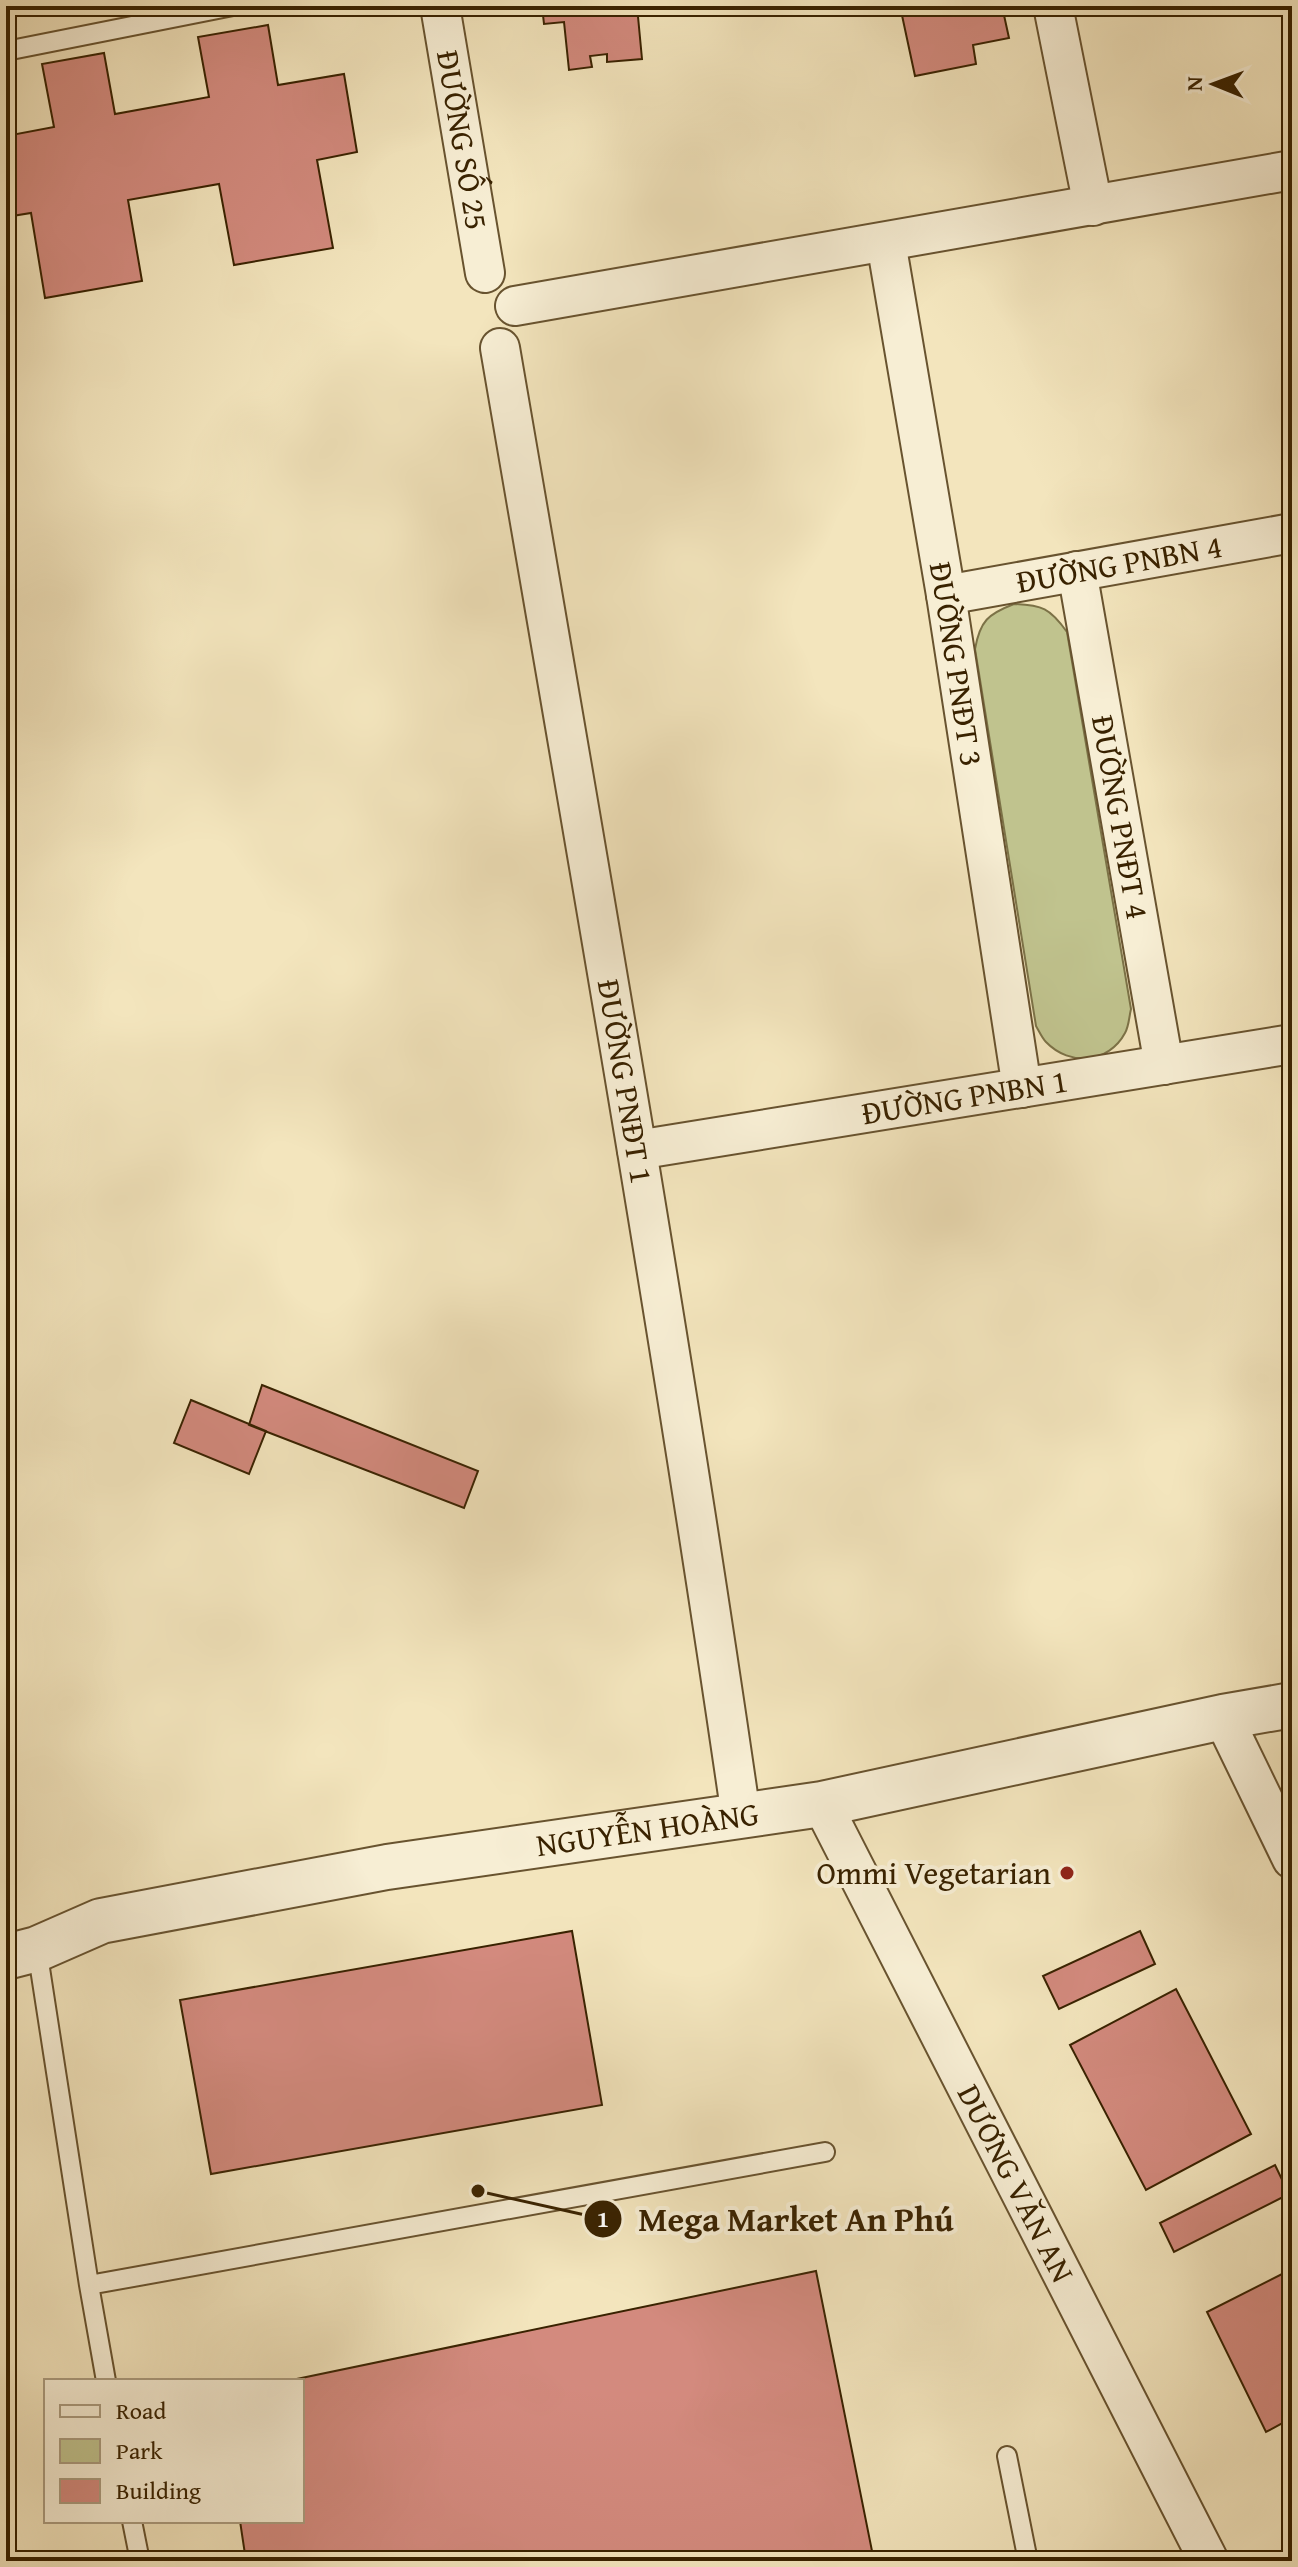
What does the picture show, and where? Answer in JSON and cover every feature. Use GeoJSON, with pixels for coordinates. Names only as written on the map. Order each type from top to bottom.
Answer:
{"type":"FeatureCollection","features":[{"type":"Feature","properties":{"kind":"street","name":"ĐƯỜNG SỐ 25"},"geometry":{"type":"LineString","coordinates":[[440,6],[485,273]]}},
{"type":"Feature","properties":{"kind":"street"},"geometry":{"type":"LineString","coordinates":[[1053,6],[1093,206]]}},
{"type":"Feature","properties":{"kind":"street"},"geometry":{"type":"LineString","coordinates":[[515,306],[1292,170]]}},
{"type":"Feature","properties":{"kind":"street","name":"ĐƯỜNG PNĐT 3"},"geometry":{"type":"LineString","coordinates":[[886,242],[946,595],[1022,1088]]}},
{"type":"Feature","properties":{"kind":"street","name":"ĐƯỜNG PNĐT 1"},"geometry":{"type":"LineString","coordinates":[[500,348],[637,1150],[710,1601],[741,1816]]}},
{"type":"Feature","properties":{"kind":"street","name":"ĐƯỜNG PNBN 4"},"geometry":{"type":"LineString","coordinates":[[946,595],[1292,533]]}},
{"type":"Feature","properties":{"kind":"street","name":"ĐƯỜNG PNĐT 4"},"geometry":{"type":"LineString","coordinates":[[1077,571],[1164,1065]]}},
{"type":"Feature","properties":{"kind":"street","name":"ĐƯỜNG PNBN 1"},"geometry":{"type":"LineString","coordinates":[[637,1150],[1292,1044]]}},
{"type":"Feature","properties":{"kind":"street","name":"NGUYỄN HOÀNG"},"geometry":{"type":"LineString","coordinates":[[22,1953],[101,1921],[131,1915],[387,1867],[822,1804],[1223,1717],[1292,1705]]}},
{"type":"Feature","properties":{"kind":"street"},"geometry":{"type":"LineString","coordinates":[[1223,1717],[1292,1859]]}},
{"type":"Feature","properties":{"kind":"street","name":"DƯƠNG VĂN AN"},"geometry":{"type":"LineString","coordinates":[[822,1804],[1209,2561]]}},
{"type":"Feature","properties":{"kind":"lane"},"geometry":{"type":"LineString","coordinates":[[6,51],[220,7]]}},
{"type":"Feature","properties":{"kind":"lane"},"geometry":{"type":"LineString","coordinates":[[22,1953],[106,2379]]}},
{"type":"Feature","properties":{"kind":"lane"},"geometry":{"type":"LineString","coordinates":[[89,2285],[825,2152]]}},
{"type":"Feature","properties":{"kind":"lane"},"geometry":{"type":"LineString","coordinates":[[1007,2456],[1028,2561]]}},
{"type":"Feature","properties":{"kind":"lane"},"geometry":{"type":"LineString","coordinates":[[132,2523],[140,2561]]}},
{"type":"Feature","properties":{"kind":"green space"},"geometry":{"type":"Polygon","coordinates":[[[1014,604],[1045,609],[1067,632],[1131,1009],[1126,1030],[1118,1043],[1099,1056],[1088,1058],[1077,1058],[1056,1050],[1036,1026],[975,649],[987,620],[1014,604]]]}},
{"type":"Feature","properties":{"kind":"building"},"geometry":{"type":"Polygon","coordinates":[[[542,6],[637,6],[642,59],[607,62],[607,54],[590,56],[592,67],[569,70],[564,22],[544,24],[542,6]]]}},
{"type":"Feature","properties":{"kind":"building"},"geometry":{"type":"Polygon","coordinates":[[[900,6],[1002,6],[1009,38],[973,45],[976,64],[915,76],[900,6]]]}},
{"type":"Feature","properties":{"kind":"building"},"geometry":{"type":"Polygon","coordinates":[[[268,25],[278,85],[344,74],[357,152],[317,160],[333,248],[234,265],[219,184],[128,200],[142,281],[45,298],[31,213],[6,217],[6,136],[54,127],[42,64],[104,53],[115,114],[209,97],[198,37],[268,25]]]}},
{"type":"Feature","properties":{"kind":"building"},"geometry":{"type":"Polygon","coordinates":[[[262,1385],[478,1471],[464,1508],[249,1425],[262,1385]]]}},
{"type":"Feature","properties":{"kind":"building"},"geometry":{"type":"Polygon","coordinates":[[[191,1400],[266,1431],[249,1474],[174,1443],[191,1400]]]}},
{"type":"Feature","properties":{"kind":"building"},"geometry":{"type":"Polygon","coordinates":[[[572,1931],[602,2105],[211,2174],[180,2000],[572,1931]]]}},
{"type":"Feature","properties":{"kind":"building"},"geometry":{"type":"Polygon","coordinates":[[[1140,1931],[1155,1964],[1059,2009],[1043,1976],[1140,1931]]]}},
{"type":"Feature","properties":{"kind":"building"},"geometry":{"type":"Polygon","coordinates":[[[1176,1989],[1251,2134],[1146,2190],[1070,2045],[1176,1989]]]}},
{"type":"Feature","properties":{"kind":"building"},"geometry":{"type":"Polygon","coordinates":[[[1275,2165],[1289,2194],[1174,2252],[1160,2223],[1275,2165]]]}},
{"type":"Feature","properties":{"kind":"building"},"geometry":{"type":"Polygon","coordinates":[[[1292,2269],[1292,2418],[1266,2432],[1207,2312],[1292,2269]]]}},
{"type":"Feature","properties":{"kind":"building"},"geometry":{"type":"Polygon","coordinates":[[[816,2271],[874,2561],[246,2561],[240,2523],[304,2523],[304,2379],[297,2379],[816,2271]]]}},
{"type":"Feature","properties":{"kind":"place","name":"Ommi Vegetarian"},"geometry":{"type":"Point","coordinates":[1067,1873]}},
{"type":"Feature","properties":{"kind":"place","name":"Mega Market An Phú"},"geometry":{"type":"Point","coordinates":[478,2191]}}]}
